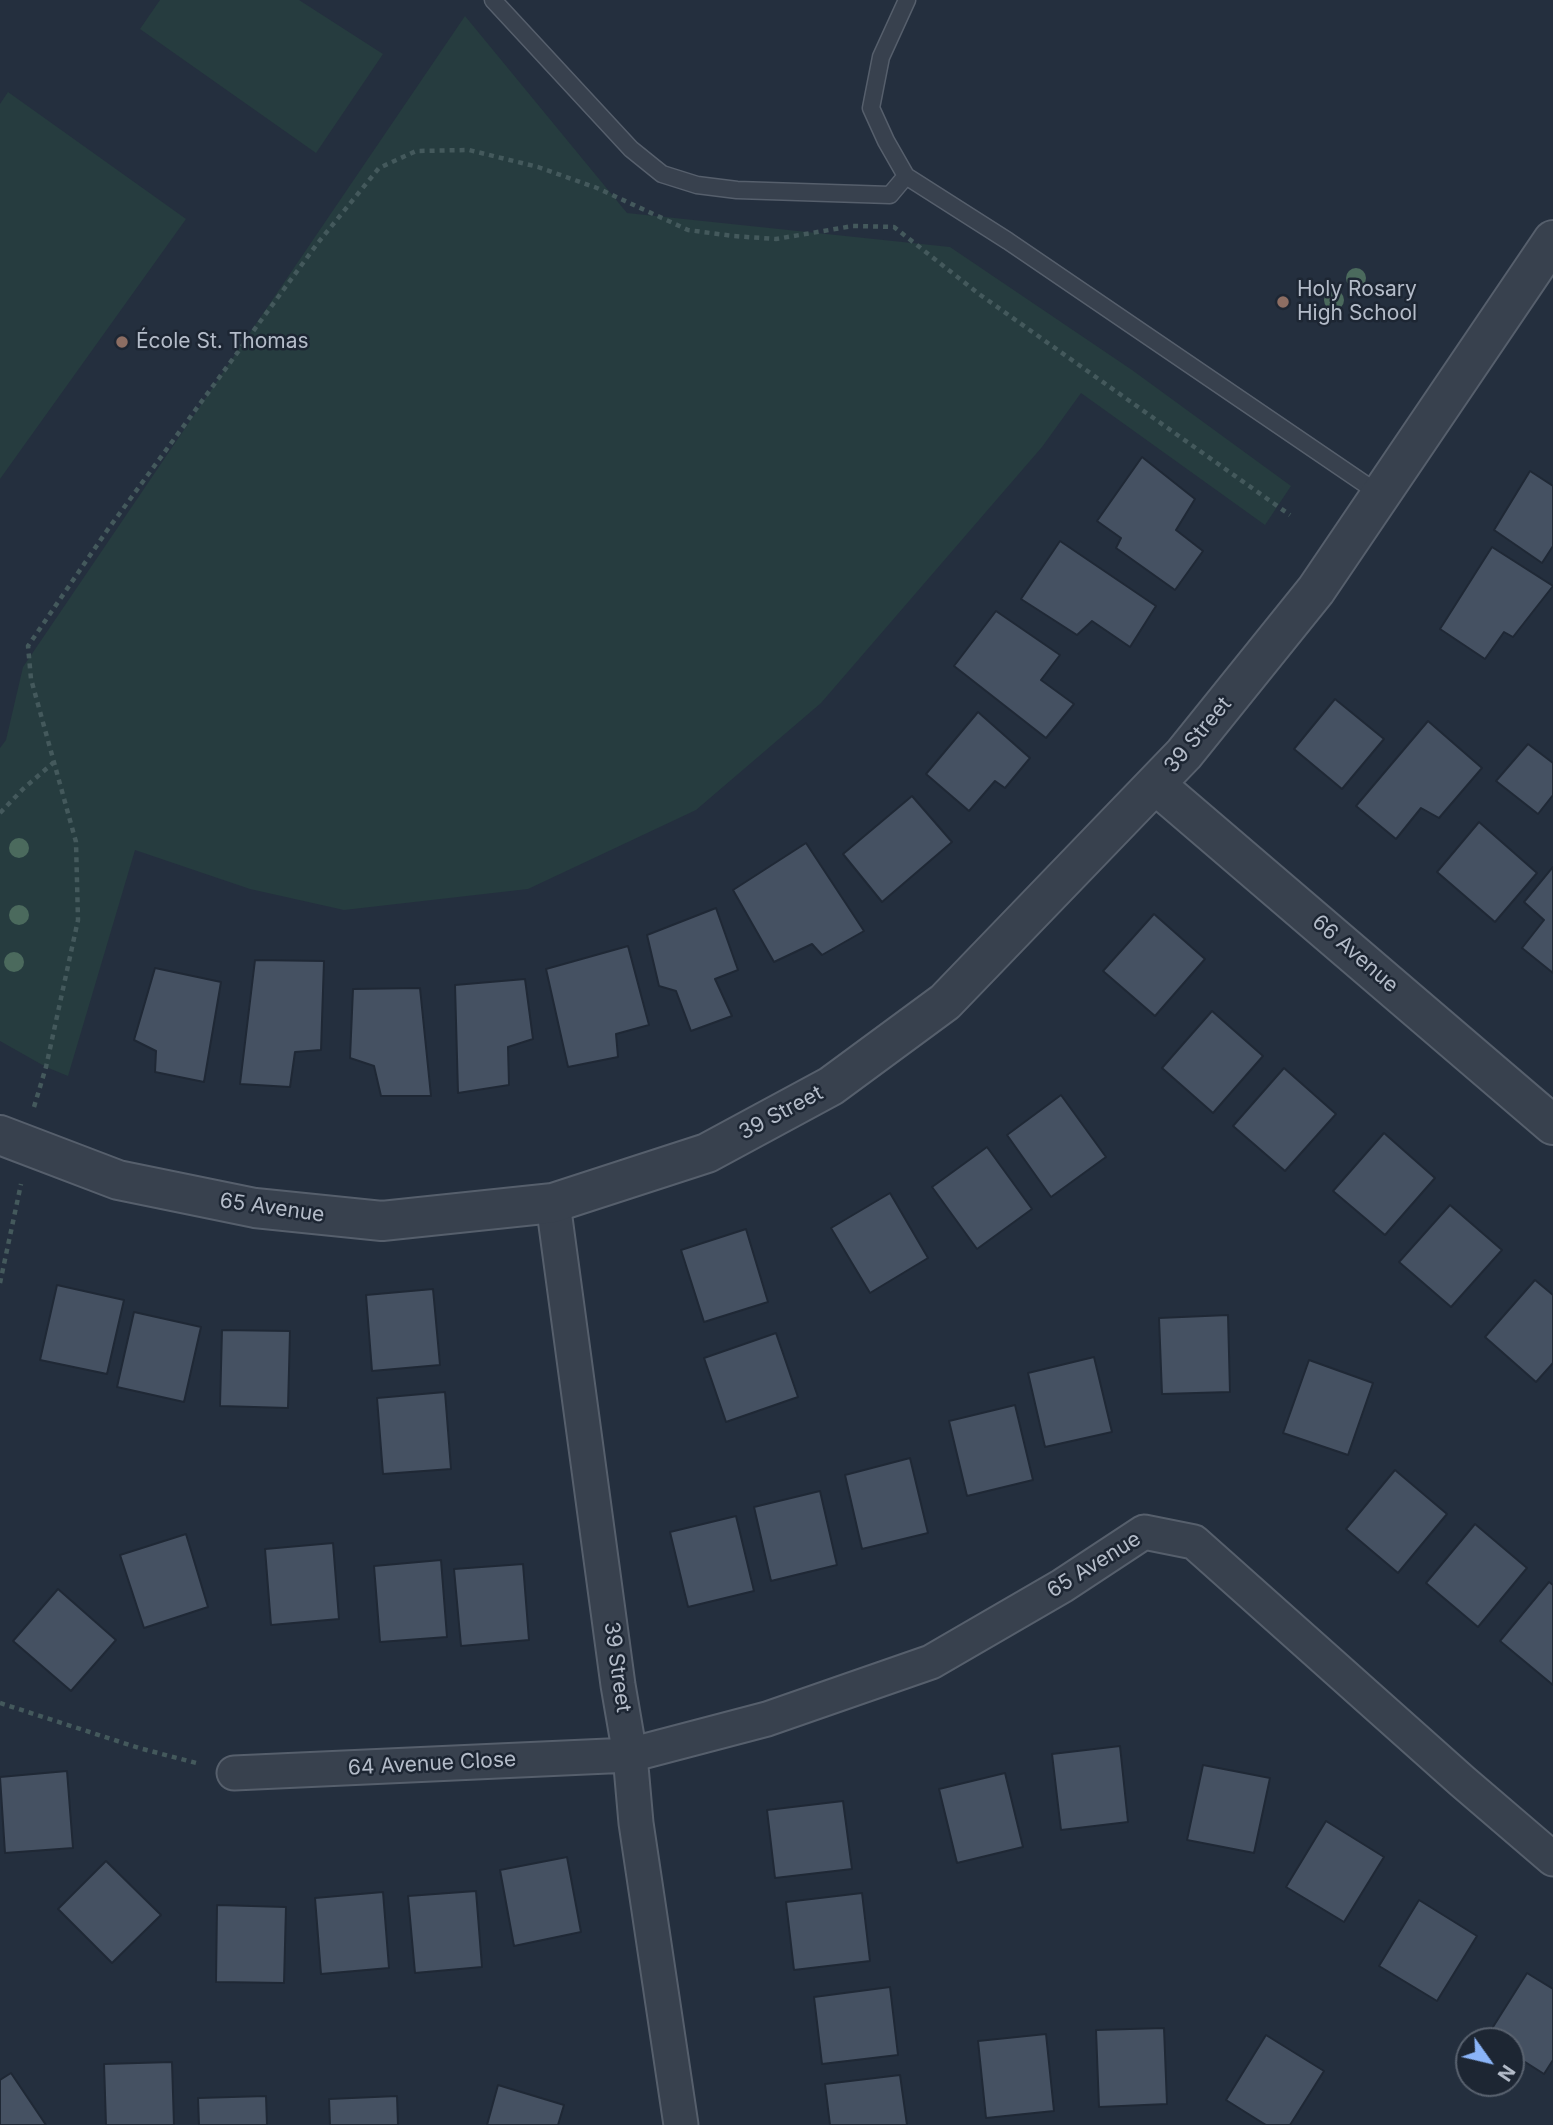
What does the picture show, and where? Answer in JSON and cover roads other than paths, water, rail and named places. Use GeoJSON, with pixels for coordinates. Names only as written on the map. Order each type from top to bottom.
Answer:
{"type":"FeatureCollection","features":[{"type":"Feature","properties":{"kind":"street","name":"39 Street"},"geometry":{"type":"LineString","coordinates":[[681,2125],[636,1823],[630,1755],[554,1203],[706,1153],[831,1086],[945,1002],[1184,754],[1317,590],[1553,240]]}},
{"type":"Feature","properties":{"kind":"street","name":"66 Avenue"},"geometry":{"type":"LineString","coordinates":[[1156,785],[1553,1125]]}},
{"type":"Feature","properties":{"kind":"street","name":"65 Avenue"},"geometry":{"type":"LineString","coordinates":[[0,1135],[118,1180],[255,1208],[382,1221],[554,1203]]}},
{"type":"Feature","properties":{"kind":"street","name":"65 Avenue"},"geometry":{"type":"LineString","coordinates":[[630,1755],[767,1718],[931,1662],[1062,1586],[1144,1532],[1194,1542],[1451,1772],[1553,1858]]}},
{"type":"Feature","properties":{"kind":"street","name":"64 Avenue Close"},"geometry":{"type":"LineString","coordinates":[[234,1773],[630,1755]]}},
{"type":"Feature","properties":{"kind":"lane"},"geometry":{"type":"LineString","coordinates":[[494,0],[631,149],[662,174],[697,185],[737,190],[890,195],[906,176]]}},
{"type":"Feature","properties":{"kind":"lane"},"geometry":{"type":"LineString","coordinates":[[907,0],[881,57],[871,108],[906,176],[1008,241],[1381,495]]}},
{"type":"Feature","properties":{"kind":"place","name":"Holy Rosary High School"},"geometry":{"type":"Point","coordinates":[1283,302]}},
{"type":"Feature","properties":{"kind":"place","name":"École St. Thomas"},"geometry":{"type":"Point","coordinates":[122,342]}}]}
